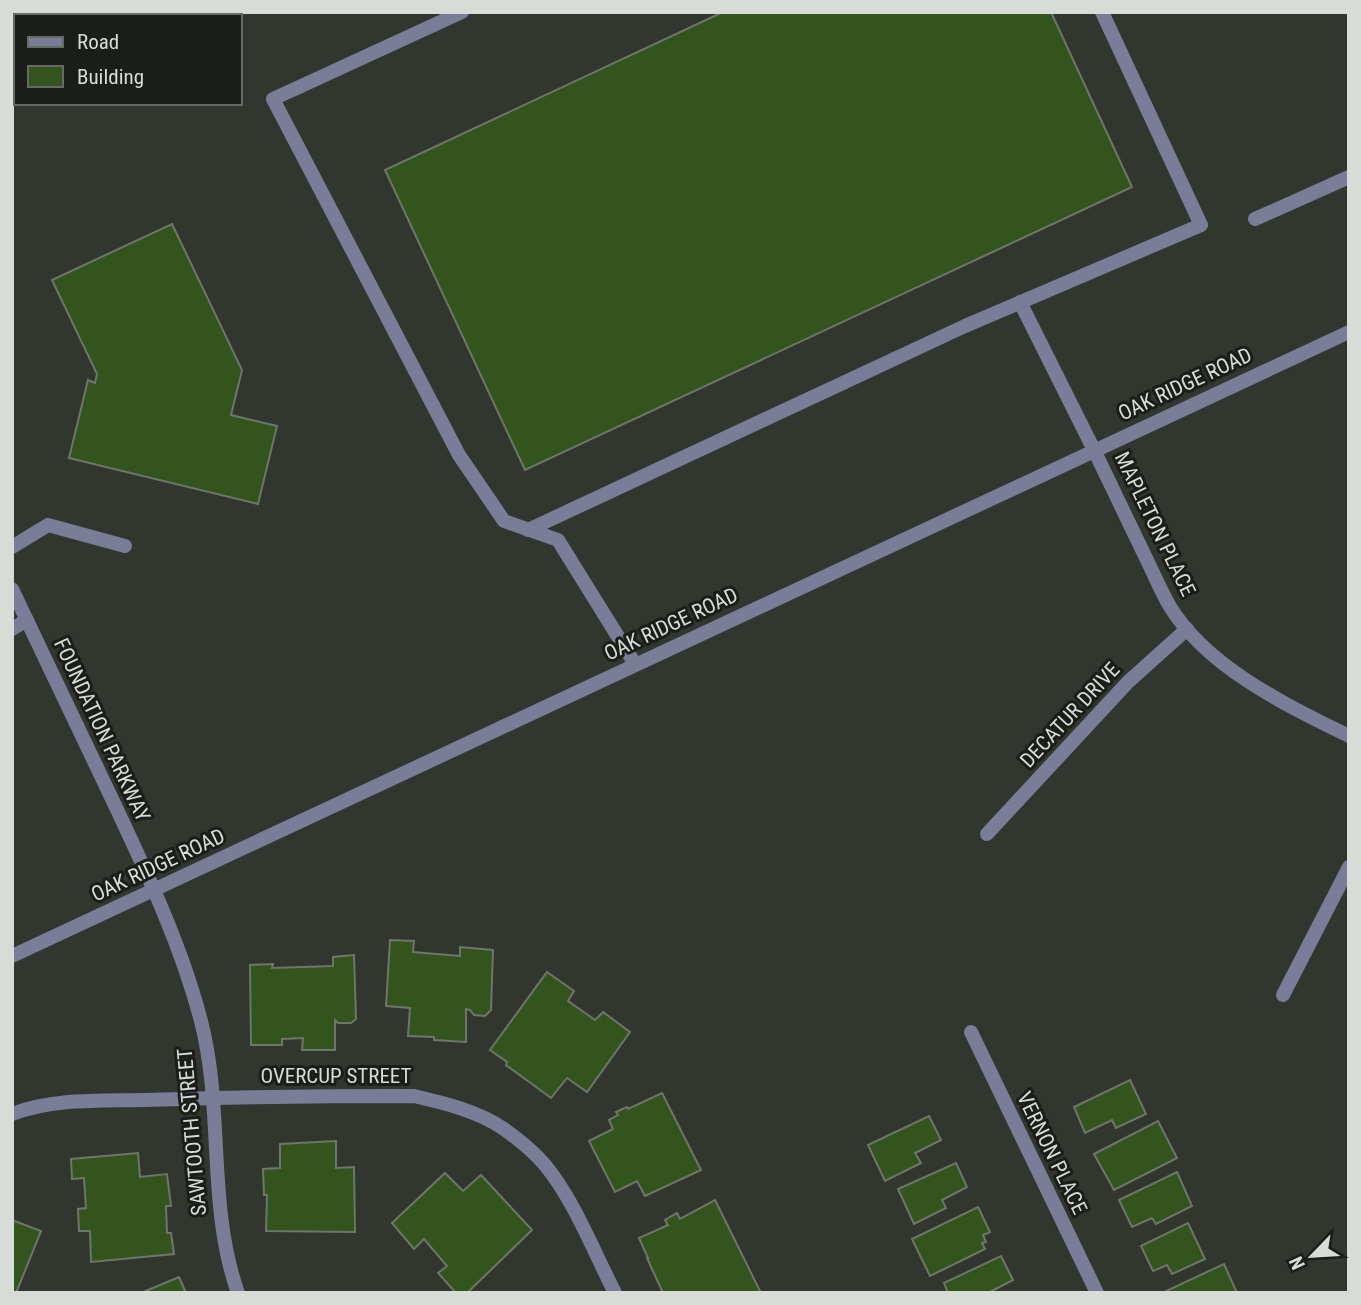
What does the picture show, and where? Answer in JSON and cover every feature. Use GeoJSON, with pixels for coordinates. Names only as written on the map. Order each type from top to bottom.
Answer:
{"type":"FeatureCollection","features":[{"type":"Feature","properties":{"kind":"street"},"geometry":{"type":"LineString","coordinates":[[463,12],[273,99],[459,454],[504,521],[558,540],[635,664]]}},
{"type":"Feature","properties":{"kind":"street"},"geometry":{"type":"LineString","coordinates":[[528,530],[953,332],[1201,225],[1102,12]]}},
{"type":"Feature","properties":{"kind":"street"},"geometry":{"type":"LineString","coordinates":[[1255,219],[1349,177]]}},
{"type":"Feature","properties":{"kind":"street","name":"MAPLETON PLACE"},"geometry":{"type":"LineString","coordinates":[[1020,302],[1169,606],[1217,659],[1254,686],[1349,736]]}},
{"type":"Feature","properties":{"kind":"street","name":"OAK RIDGE ROAD"},"geometry":{"type":"LineString","coordinates":[[12,956],[1349,332]]}},
{"type":"Feature","properties":{"kind":"street"},"geometry":{"type":"LineString","coordinates":[[12,547],[48,525],[125,546]]}},
{"type":"Feature","properties":{"kind":"street","name":"FOUNDATION PARKWAY"},"geometry":{"type":"LineString","coordinates":[[12,589],[154,889]]}},
{"type":"Feature","properties":{"kind":"street"},"geometry":{"type":"LineString","coordinates":[[12,629],[27,620]]}},
{"type":"Feature","properties":{"kind":"street","name":"DECATUR DRIVE"},"geometry":{"type":"LineString","coordinates":[[987,834],[1128,682],[1187,629]]}},
{"type":"Feature","properties":{"kind":"street"},"geometry":{"type":"LineString","coordinates":[[1283,995],[1349,867]]}},
{"type":"Feature","properties":{"kind":"street","name":"SAWTOOTH STREET"},"geometry":{"type":"LineString","coordinates":[[154,889],[190,982],[208,1052],[221,1215],[226,1250],[238,1293]]}},
{"type":"Feature","properties":{"kind":"street","name":"VERNON PLACE"},"geometry":{"type":"LineString","coordinates":[[971,1032],[1097,1293]]}},
{"type":"Feature","properties":{"kind":"street","name":"OVERCUP STREET"},"geometry":{"type":"LineString","coordinates":[[12,1114],[65,1102],[213,1097],[414,1096],[441,1102],[481,1116],[504,1129],[544,1164],[569,1202],[615,1293]]}},
{"type":"Feature","properties":{"kind":"building"},"geometry":{"type":"Polygon","coordinates":[[[723,12],[1051,12],[1132,187],[525,470],[385,170],[723,12]]]}},
{"type":"Feature","properties":{"kind":"building"},"geometry":{"type":"Polygon","coordinates":[[[172,224],[242,370],[231,415],[277,426],[258,504],[69,458],[88,380],[95,383],[97,374],[52,280],[172,224]]]}},
{"type":"Feature","properties":{"kind":"building"},"geometry":{"type":"Polygon","coordinates":[[[390,940],[414,941],[413,952],[460,956],[460,947],[493,950],[491,1010],[485,1016],[474,1015],[466,1009],[466,1042],[408,1036],[410,1008],[386,1006],[390,940]]]}},
{"type":"Feature","properties":{"kind":"building"},"geometry":{"type":"Polygon","coordinates":[[[354,955],[356,1019],[351,1023],[338,1023],[335,1020],[335,1050],[302,1050],[303,1038],[282,1039],[282,1045],[251,1045],[250,965],[273,964],[272,968],[333,966],[333,957],[354,955]]]}},
{"type":"Feature","properties":{"kind":"building"},"geometry":{"type":"Polygon","coordinates":[[[547,972],[574,991],[568,1001],[595,1020],[603,1012],[630,1032],[587,1092],[567,1078],[551,1098],[490,1050],[547,972]]]}},
{"type":"Feature","properties":{"kind":"building"},"geometry":{"type":"Polygon","coordinates":[[[1130,1080],[1146,1114],[1116,1128],[1112,1120],[1085,1133],[1074,1107],[1130,1080]]]}},
{"type":"Feature","properties":{"kind":"building"},"geometry":{"type":"Polygon","coordinates":[[[662,1093],[701,1170],[645,1196],[637,1181],[615,1192],[589,1141],[613,1129],[609,1120],[618,1115],[616,1112],[662,1093]]]}},
{"type":"Feature","properties":{"kind":"building"},"geometry":{"type":"Polygon","coordinates":[[[929,1116],[941,1140],[915,1153],[921,1163],[885,1181],[868,1145],[929,1116]]]}},
{"type":"Feature","properties":{"kind":"building"},"geometry":{"type":"Polygon","coordinates":[[[1158,1121],[1177,1158],[1114,1190],[1094,1154],[1158,1121]]]}},
{"type":"Feature","properties":{"kind":"building"},"geometry":{"type":"Polygon","coordinates":[[[336,1141],[336,1168],[354,1167],[355,1232],[266,1231],[267,1195],[264,1195],[263,1169],[280,1168],[280,1144],[336,1141]]]}},
{"type":"Feature","properties":{"kind":"building"},"geometry":{"type":"Polygon","coordinates":[[[138,1153],[140,1177],[167,1174],[171,1206],[166,1206],[167,1233],[171,1233],[174,1254],[91,1262],[90,1231],[79,1231],[78,1209],[86,1208],[84,1178],[72,1179],[71,1159],[138,1153]]]}},
{"type":"Feature","properties":{"kind":"building"},"geometry":{"type":"Polygon","coordinates":[[[956,1163],[967,1187],[942,1200],[946,1208],[914,1224],[898,1189],[956,1163]]]}},
{"type":"Feature","properties":{"kind":"building"},"geometry":{"type":"Polygon","coordinates":[[[1177,1172],[1192,1206],[1156,1224],[1152,1218],[1132,1227],[1119,1200],[1177,1172]]]}},
{"type":"Feature","properties":{"kind":"building"},"geometry":{"type":"Polygon","coordinates":[[[445,1173],[463,1191],[481,1175],[532,1230],[467,1293],[456,1293],[438,1273],[447,1266],[424,1239],[414,1249],[392,1223],[445,1173]]]}},
{"type":"Feature","properties":{"kind":"building"},"geometry":{"type":"Polygon","coordinates":[[[715,1200],[760,1291],[663,1293],[639,1238],[668,1225],[665,1220],[677,1213],[680,1219],[715,1200]]]}},
{"type":"Feature","properties":{"kind":"building"},"geometry":{"type":"Polygon","coordinates":[[[978,1207],[990,1232],[983,1235],[986,1242],[982,1243],[985,1249],[930,1276],[912,1239],[978,1207]]]}},
{"type":"Feature","properties":{"kind":"building"},"geometry":{"type":"Polygon","coordinates":[[[12,1220],[41,1231],[16,1293],[12,1293],[12,1220]]]}},
{"type":"Feature","properties":{"kind":"building"},"geometry":{"type":"Polygon","coordinates":[[[1188,1223],[1205,1259],[1172,1274],[1167,1265],[1153,1271],[1141,1246],[1188,1223]]]}},
{"type":"Feature","properties":{"kind":"building"},"geometry":{"type":"Polygon","coordinates":[[[1001,1256],[1013,1280],[988,1293],[948,1293],[944,1283],[1001,1256]]]}},
{"type":"Feature","properties":{"kind":"building"},"geometry":{"type":"Polygon","coordinates":[[[1224,1264],[1237,1293],[1164,1292],[1224,1264]]]}},
{"type":"Feature","properties":{"kind":"building"},"geometry":{"type":"Polygon","coordinates":[[[179,1277],[186,1293],[141,1293],[179,1277]]]}}]}
